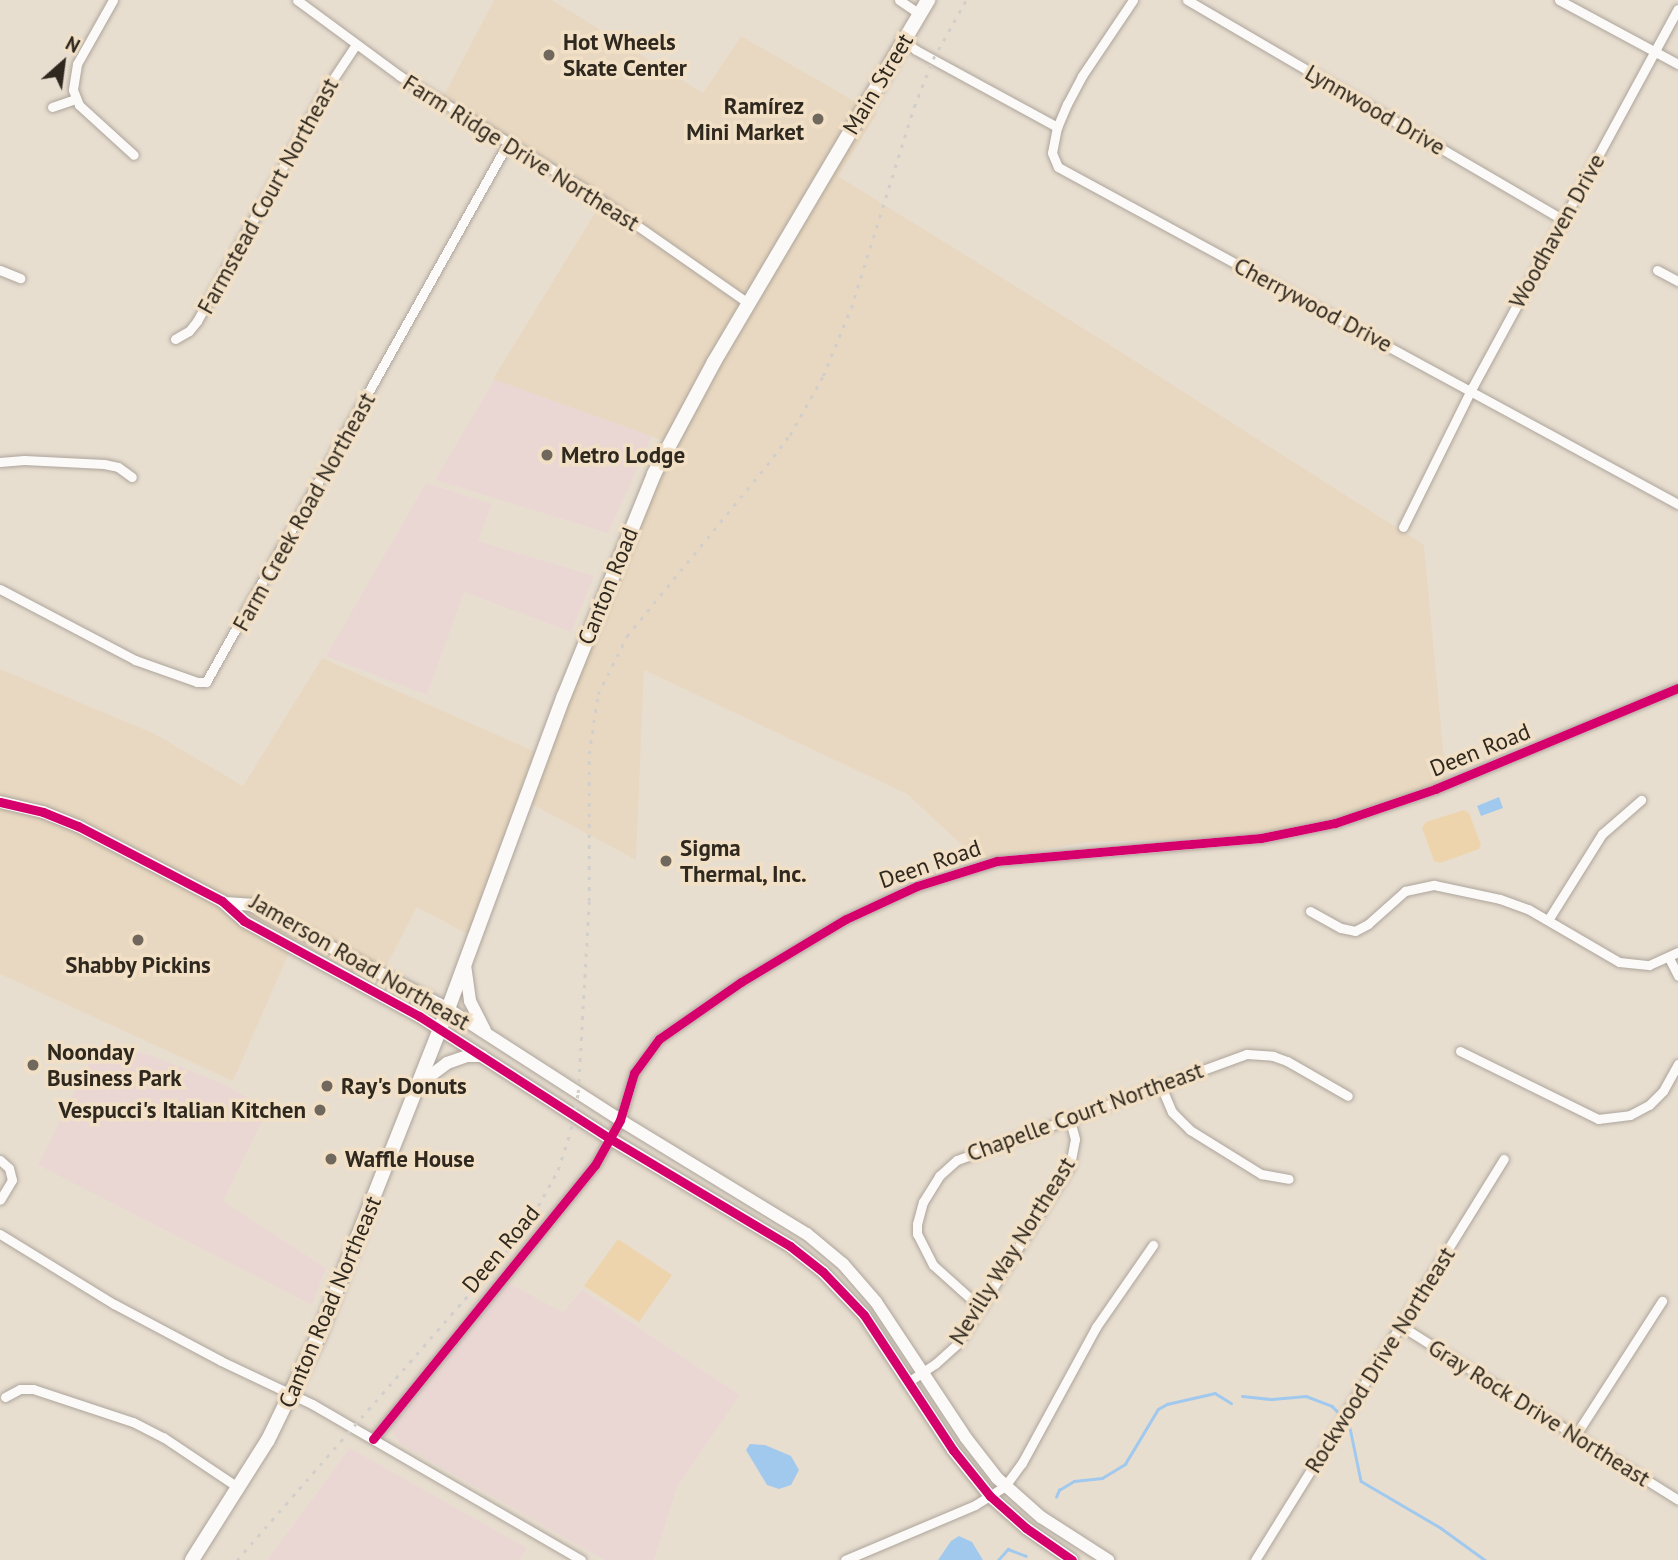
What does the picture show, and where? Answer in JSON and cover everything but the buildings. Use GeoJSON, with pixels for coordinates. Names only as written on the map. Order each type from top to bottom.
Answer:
{"type":"FeatureCollection","features":[{"type":"Feature","properties":{"kind":"main road","name":"Main Street"},"geometry":{"type":"LineString","coordinates":[[828,168],[929,0]]}},
{"type":"Feature","properties":{"kind":"main road","name":"Canton Road"},"geometry":{"type":"LineString","coordinates":[[440,1030],[564,696],[654,474],[684,413],[828,168]]}},
{"type":"Feature","properties":{"kind":"main road","name":"Canton Road Northeast"},"geometry":{"type":"LineString","coordinates":[[192,1560],[239,1488],[293,1394],[440,1030]]}},
{"type":"Feature","properties":{"kind":"street"},"geometry":{"type":"LineString","coordinates":[[113,0],[77,64],[73,82],[75,99],[134,155]]}},
{"type":"Feature","properties":{"kind":"street","name":"Farm Ridge Drive Northeast"},"geometry":{"type":"LineString","coordinates":[[297,0],[355,46],[589,192],[748,303]]}},
{"type":"Feature","properties":{"kind":"street"},"geometry":{"type":"LineString","coordinates":[[899,0],[920,14]]}},
{"type":"Feature","properties":{"kind":"street"},"geometry":{"type":"LineString","coordinates":[[904,41],[922,54],[1057,127],[1082,76],[1133,0]]}},
{"type":"Feature","properties":{"kind":"street","name":"Lynnwood Drive"},"geometry":{"type":"LineString","coordinates":[[1187,0],[1563,220]]}},
{"type":"Feature","properties":{"kind":"street"},"geometry":{"type":"LineString","coordinates":[[1559,0],[1678,64]]}},
{"type":"Feature","properties":{"kind":"street","name":"Woodhaven Drive"},"geometry":{"type":"LineString","coordinates":[[1403,527],[1472,391],[1678,9]]}},
{"type":"Feature","properties":{"kind":"street","name":"Farmstead Court Northeast"},"geometry":{"type":"LineString","coordinates":[[175,338],[189,331],[197,321],[313,112],[355,46]]}},
{"type":"Feature","properties":{"kind":"street"},"geometry":{"type":"LineString","coordinates":[[52,107],[75,99]]}},
{"type":"Feature","properties":{"kind":"street","name":"Cherrywood Drive"},"geometry":{"type":"LineString","coordinates":[[1057,127],[1052,153],[1054,162],[1070,174],[1678,504]]}},
{"type":"Feature","properties":{"kind":"street","name":"Farm Creek Road Northeast"},"geometry":{"type":"LineString","coordinates":[[0,589],[135,660],[189,679],[206,681],[509,141]]}},
{"type":"Feature","properties":{"kind":"street"},"geometry":{"type":"LineString","coordinates":[[0,270],[20,278]]}},
{"type":"Feature","properties":{"kind":"street"},"geometry":{"type":"LineString","coordinates":[[1657,270],[1678,281]]}},
{"type":"Feature","properties":{"kind":"street"},"geometry":{"type":"LineString","coordinates":[[0,462],[24,460],[104,464],[118,467],[132,477]]}},
{"type":"Feature","properties":{"kind":"street","name":"Deen Road"},"geometry":{"type":"LineString","coordinates":[[373,1439],[595,1165],[620,1120],[629,1088],[648,1050],[680,1023],[846,919],[917,886],[997,861],[1261,838],[1335,823],[1435,789],[1678,688]]}},
{"type":"Feature","properties":{"kind":"street"},"geometry":{"type":"LineString","coordinates":[[1548,920],[1602,834],[1641,800]]}},
{"type":"Feature","properties":{"kind":"street","name":"Jamerson Road Northeast"},"geometry":{"type":"LineString","coordinates":[[0,802],[43,812],[78,826],[225,903],[244,921],[440,1030],[609,1138],[805,1257],[864,1315],[953,1450],[990,1496],[1026,1528],[1072,1560]]}},
{"type":"Feature","properties":{"kind":"street"},"geometry":{"type":"LineString","coordinates":[[1310,911],[1341,928],[1355,931],[1368,924],[1405,891],[1434,885],[1500,899],[1548,920],[1619,962],[1649,965],[1678,953]]}},
{"type":"Feature","properties":{"kind":"street","name":"Jamerson Road Northeast"},"geometry":{"type":"LineString","coordinates":[[225,903],[251,905],[448,1009],[620,1120],[788,1220],[818,1242],[876,1302],[972,1446],[1004,1486],[1041,1517],[1108,1560]]}},
{"type":"Feature","properties":{"kind":"street"},"geometry":{"type":"LineString","coordinates":[[1669,958],[1678,976]]}},
{"type":"Feature","properties":{"kind":"street"},"geometry":{"type":"LineString","coordinates":[[465,963],[470,1001],[487,1034]]}},
{"type":"Feature","properties":{"kind":"street"},"geometry":{"type":"LineString","coordinates":[[1460,1051],[1598,1119],[1630,1115],[1649,1105],[1663,1091],[1678,1064]]}},
{"type":"Feature","properties":{"kind":"street","name":"Chapelle Court Northeast"},"geometry":{"type":"LineString","coordinates":[[981,1308],[950,1283],[924,1254],[919,1244],[916,1224],[923,1202],[939,1176],[957,1160],[1234,1056],[1260,1054],[1287,1061],[1348,1096]]}},
{"type":"Feature","properties":{"kind":"street"},"geometry":{"type":"LineString","coordinates":[[418,1086],[438,1068],[457,1059],[483,1056]]}},
{"type":"Feature","properties":{"kind":"street"},"geometry":{"type":"LineString","coordinates":[[1160,1084],[1172,1112],[1191,1130],[1261,1174],[1289,1179]]}},
{"type":"Feature","properties":{"kind":"street","name":"Nevilly Way Northeast"},"geometry":{"type":"LineString","coordinates":[[908,1382],[958,1343],[1070,1165],[1075,1139],[1069,1117]]}},
{"type":"Feature","properties":{"kind":"street","name":"Rockwood Drive Northeast"},"geometry":{"type":"LineString","coordinates":[[1255,1560],[1504,1159]]}},
{"type":"Feature","properties":{"kind":"street"},"geometry":{"type":"LineString","coordinates":[[0,1160],[9,1168],[12,1180],[0,1200]]}},
{"type":"Feature","properties":{"kind":"street"},"geometry":{"type":"LineString","coordinates":[[0,1234],[114,1304],[221,1361],[293,1394],[580,1560]]}},
{"type":"Feature","properties":{"kind":"street"},"geometry":{"type":"LineString","coordinates":[[845,1560],[935,1523],[990,1496],[1004,1486],[1026,1457],[1096,1327],[1153,1245]]}},
{"type":"Feature","properties":{"kind":"street"},"geometry":{"type":"LineString","coordinates":[[1576,1436],[1662,1301]]}},
{"type":"Feature","properties":{"kind":"street","name":"Gray Rock Drive Northeast"},"geometry":{"type":"LineString","coordinates":[[1401,1326],[1678,1500]]}},
{"type":"Feature","properties":{"kind":"street"},"geometry":{"type":"LineString","coordinates":[[5,1397],[20,1389],[33,1389],[143,1426],[239,1488]]}},
{"type":"Feature","properties":{"kind":"shaded area"},"geometry":{"type":"Polygon","coordinates":[[[494,0],[552,0],[703,93],[741,36],[877,114],[838,176],[1424,545],[1447,790],[1267,836],[1089,842],[978,860],[907,794],[644,670],[636,860],[530,803],[475,938],[417,907],[377,984],[295,939],[233,1081],[0,974],[0,669],[155,734],[243,786],[322,658],[543,755],[668,442],[493,379],[604,198],[579,178],[442,99],[494,0]]]}},
{"type":"Feature","properties":{"kind":"shaded area","name":"Metro Lodge"},"geometry":{"type":"Polygon","coordinates":[[[495,379],[655,429],[608,533],[435,480],[495,379]]]}},
{"type":"Feature","properties":{"kind":"shaded area"},"geometry":{"type":"Polygon","coordinates":[[[426,483],[492,504],[478,541],[594,576],[571,632],[464,592],[427,695],[326,656],[426,483]]]}},
{"type":"Feature","properties":{"kind":"shaded area"},"geometry":{"type":"Polygon","coordinates":[[[1464,810],[1469,813],[1481,845],[1479,849],[1440,863],[1434,861],[1422,828],[1426,822],[1464,810]]]}},
{"type":"Feature","properties":{"kind":"shaded area"},"geometry":{"type":"Polygon","coordinates":[[[98,1045],[150,1055],[221,1083],[268,1109],[223,1201],[326,1268],[312,1305],[38,1165],[98,1045]]]}},
{"type":"Feature","properties":{"kind":"shaded area"},"geometry":{"type":"Polygon","coordinates":[[[618,1239],[672,1275],[639,1322],[584,1286],[618,1239]]]}},
{"type":"Feature","properties":{"kind":"shaded area"},"geometry":{"type":"Polygon","coordinates":[[[508,1283],[563,1312],[582,1290],[740,1395],[677,1487],[654,1560],[605,1560],[399,1443],[391,1428],[508,1283]]]}},
{"type":"Feature","properties":{"kind":"shaded area"},"geometry":{"type":"Polygon","coordinates":[[[350,1448],[527,1548],[520,1560],[267,1560],[350,1448]]]}},
{"type":"Feature","properties":{"kind":"water"},"geometry":{"type":"Polygon","coordinates":[[[1499,797],[1503,808],[1481,816],[1477,806],[1499,797]]]}},
{"type":"Feature","properties":{"kind":"water"},"geometry":{"type":"Polygon","coordinates":[[[750,1444],[765,1445],[791,1456],[799,1470],[791,1485],[779,1489],[767,1485],[746,1450],[750,1444]]]}},
{"type":"Feature","properties":{"kind":"water"},"geometry":{"type":"Polygon","coordinates":[[[959,1536],[972,1542],[983,1560],[938,1560],[951,1541],[959,1536]]]}},
{"type":"Feature","properties":{"kind":"waterway"},"geometry":{"type":"LineString","coordinates":[[1056,1497],[1059,1490],[1074,1481],[1102,1478],[1125,1464],[1158,1409],[1167,1404],[1215,1393],[1231,1403]]}},
{"type":"Feature","properties":{"kind":"waterway"},"geometry":{"type":"LineString","coordinates":[[1242,1396],[1272,1399],[1306,1396],[1332,1406],[1338,1412]]}},
{"type":"Feature","properties":{"kind":"waterway"},"geometry":{"type":"LineString","coordinates":[[1349,1423],[1361,1481],[1441,1528],[1485,1560]]}},
{"type":"Feature","properties":{"kind":"waterway"},"geometry":{"type":"LineString","coordinates":[[998,1560],[1008,1549],[1026,1556]]}},
{"type":"Feature","properties":{"kind":"railway"},"geometry":{"type":"LineString","coordinates":[[237,1560],[511,1246],[533,1215],[558,1170],[571,1129],[578,1093],[589,901],[589,754],[598,694],[627,636],[790,435],[823,376],[851,308],[914,107],[933,59],[966,0]]}},
{"type":"Feature","properties":{"kind":"cycle path"},"geometry":{"type":"LineString","coordinates":[[373,1439],[595,1165],[620,1120],[634,1073],[659,1039],[741,982],[846,919],[917,886],[997,861],[1261,838],[1335,823],[1435,789],[1678,688]]}},
{"type":"Feature","properties":{"kind":"cycle path"},"geometry":{"type":"LineString","coordinates":[[0,802],[43,812],[78,826],[222,901],[244,921],[419,1016],[609,1138],[790,1246],[823,1272],[864,1315],[953,1450],[990,1496],[1026,1528],[1072,1560]]}},
{"type":"Feature","properties":{"kind":"place","name":"Hot Wheels Skate Center"},"geometry":{"type":"Point","coordinates":[549,55]}},
{"type":"Feature","properties":{"kind":"place","name":"Ramírez Mini Market"},"geometry":{"type":"Point","coordinates":[818,119]}},
{"type":"Feature","properties":{"kind":"place","name":"Metro Lodge"},"geometry":{"type":"Point","coordinates":[547,455]}},
{"type":"Feature","properties":{"kind":"place","name":"Sigma Thermal, Inc."},"geometry":{"type":"Point","coordinates":[666,861]}},
{"type":"Feature","properties":{"kind":"place","name":"Shabby Pickins"},"geometry":{"type":"Point","coordinates":[138,940]}},
{"type":"Feature","properties":{"kind":"place","name":"Noonday Business Park"},"geometry":{"type":"Point","coordinates":[33,1065]}},
{"type":"Feature","properties":{"kind":"place","name":"Ray's Donuts"},"geometry":{"type":"Point","coordinates":[327,1086]}},
{"type":"Feature","properties":{"kind":"place","name":"Vespucci's Italian Kitchen"},"geometry":{"type":"Point","coordinates":[320,1110]}},
{"type":"Feature","properties":{"kind":"place","name":"Waffle House"},"geometry":{"type":"Point","coordinates":[331,1159]}}]}
